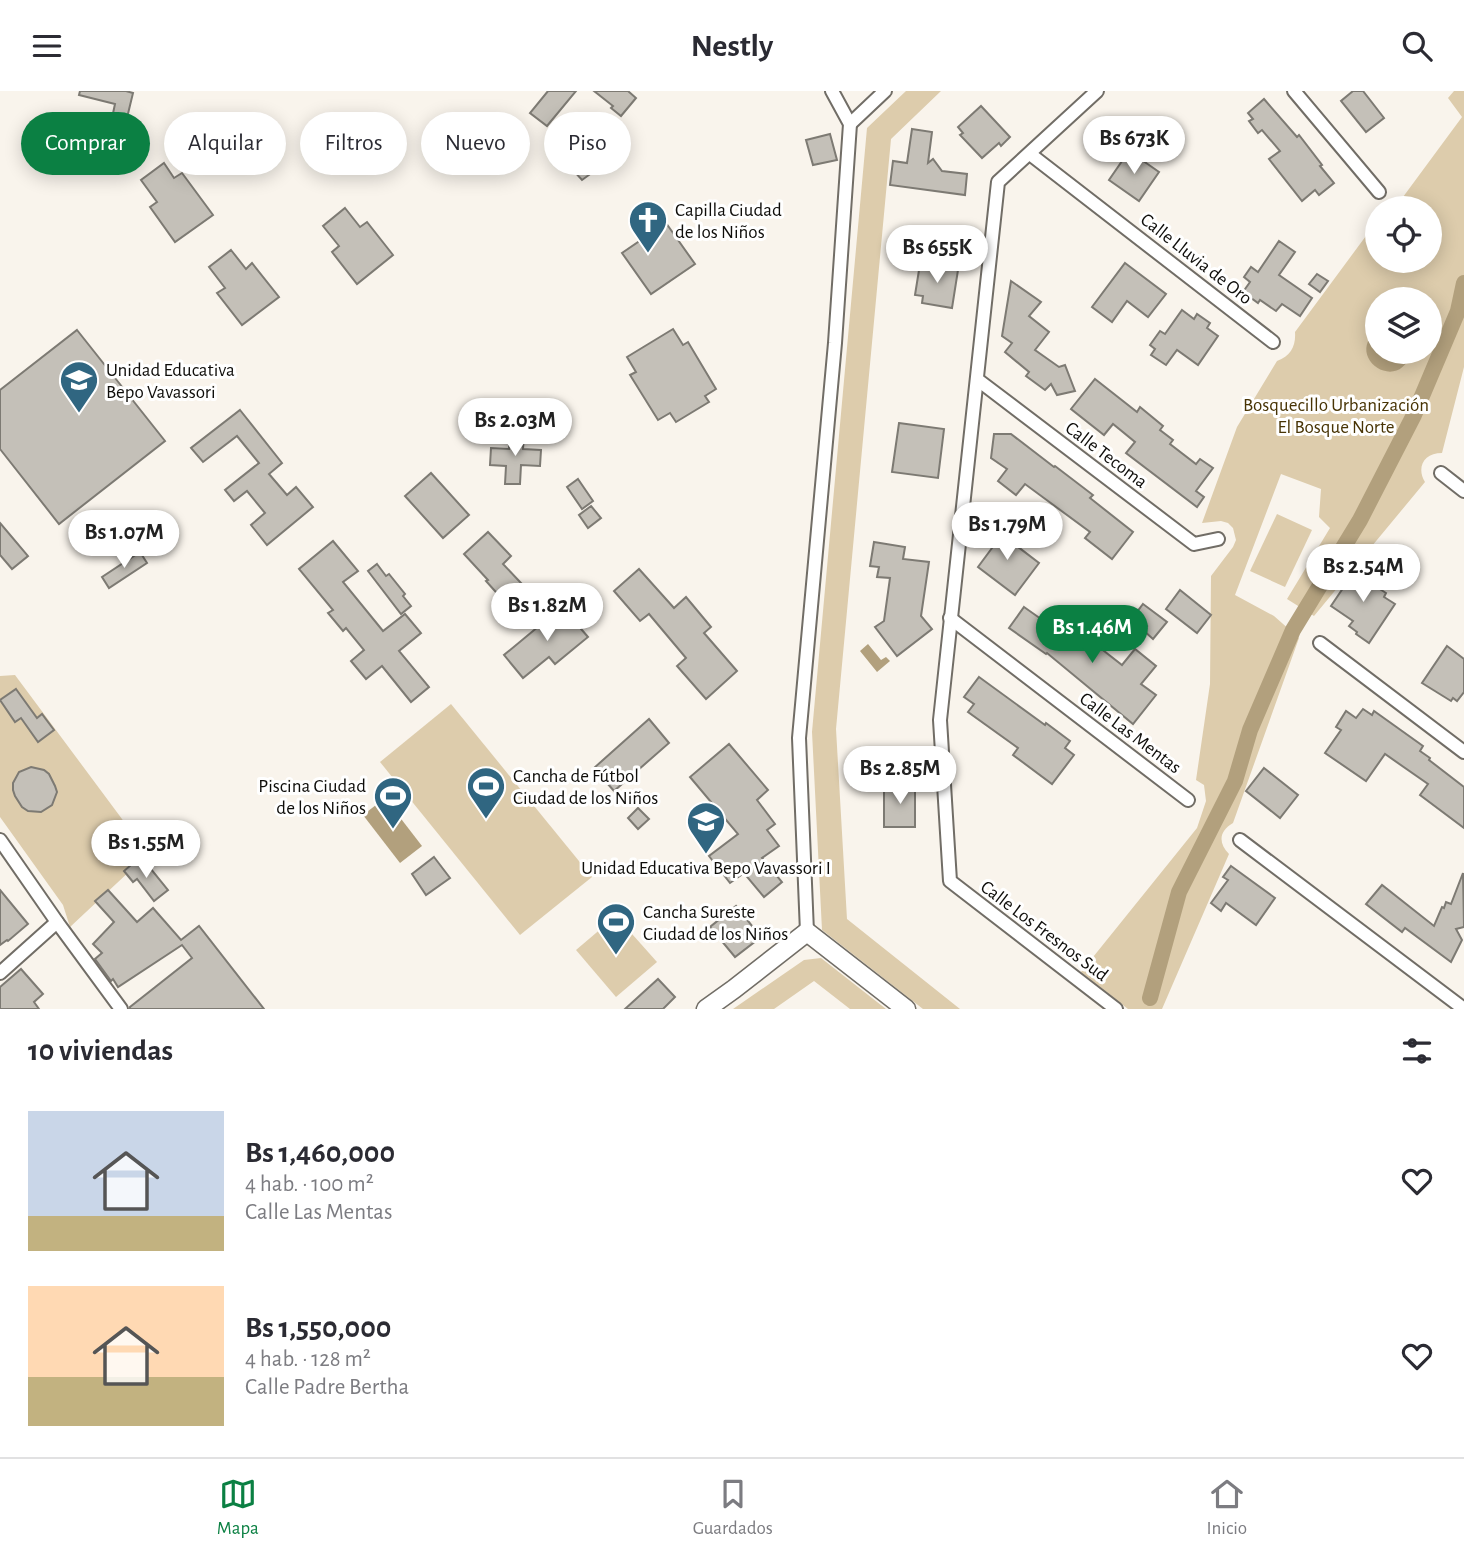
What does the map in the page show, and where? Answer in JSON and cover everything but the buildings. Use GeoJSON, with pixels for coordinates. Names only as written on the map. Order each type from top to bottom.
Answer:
{"type":"FeatureCollection","features":[{"type":"Feature","properties":{"kind":"street"},"geometry":{"type":"LineString","coordinates":[[832,91],[850,124],[835,342],[799,738],[807,932],[906,1009]]}},
{"type":"Feature","properties":{"kind":"street"},"geometry":{"type":"LineString","coordinates":[[850,124],[885,91]]}},
{"type":"Feature","properties":{"kind":"street"},"geometry":{"type":"LineString","coordinates":[[950,618],[998,182],[1097,91]]}},
{"type":"Feature","properties":{"kind":"street"},"geometry":{"type":"LineString","coordinates":[[1294,91],[1378,192]]}},
{"type":"Feature","properties":{"kind":"street","name":"Calle Lluvia de Oro"},"geometry":{"type":"LineString","coordinates":[[1030,154],[1273,342]]}},
{"type":"Feature","properties":{"kind":"street","name":"Calle Tecoma"},"geometry":{"type":"LineString","coordinates":[[978,380],[1194,544],[1218,539]]}},
{"type":"Feature","properties":{"kind":"street"},"geometry":{"type":"LineString","coordinates":[[1441,473],[1464,491]]}},
{"type":"Feature","properties":{"kind":"street","name":"Calle Las Mentas"},"geometry":{"type":"LineString","coordinates":[[950,618],[1188,800]]}},
{"type":"Feature","properties":{"kind":"street","name":"Calle Los Fresnos Sud"},"geometry":{"type":"LineString","coordinates":[[950,618],[940,720],[950,881],[1116,1009]]}},
{"type":"Feature","properties":{"kind":"street"},"geometry":{"type":"LineString","coordinates":[[1321,643],[1464,752]]}},
{"type":"Feature","properties":{"kind":"street"},"geometry":{"type":"LineString","coordinates":[[0,840],[121,1009]]}},
{"type":"Feature","properties":{"kind":"street"},"geometry":{"type":"LineString","coordinates":[[1240,840],[1464,1009]]}},
{"type":"Feature","properties":{"kind":"street"},"geometry":{"type":"LineString","coordinates":[[0,973],[57,922]]}},
{"type":"Feature","properties":{"kind":"street"},"geometry":{"type":"LineString","coordinates":[[706,1009],[807,932]]}},
{"type":"Feature","properties":{"kind":"green space"},"geometry":{"type":"Polygon","coordinates":[[[906,91],[941,91],[891,139],[836,729],[847,919],[960,1009],[923,1009],[822,930],[812,732],[867,128],[906,91]]]}},
{"type":"Feature","properties":{"kind":"green space","name":"Bosquecillo Urbanización El Bosque Norte"},"geometry":{"type":"Polygon","coordinates":[[[1454,91],[1464,91],[1464,367],[1442,453],[1426,458],[1421,471],[1425,482],[1314,616],[1287,599],[1330,528],[1319,517],[1321,489],[1281,474],[1235,595],[1274,616],[1299,638],[1233,823],[1223,833],[1223,846],[1229,854],[1162,1009],[1128,1009],[1081,972],[1197,828],[1206,801],[1204,785],[1196,780],[1210,684],[1211,576],[1236,540],[1233,528],[1228,523],[1202,523],[1237,427],[1277,361],[1292,350],[1295,332],[1365,237],[1365,273],[1442,273],[1442,196],[1404,196],[1462,117],[1448,98],[1454,91]]]}},
{"type":"Feature","properties":{"kind":"green space"},"geometry":{"type":"Polygon","coordinates":[[[1277,514],[1312,530],[1285,587],[1250,571],[1277,514]]]}},
{"type":"Feature","properties":{"kind":"green space"},"geometry":{"type":"Polygon","coordinates":[[[15,675],[148,854],[70,927],[63,905],[0,817],[0,676],[15,675]]]}},
{"type":"Feature","properties":{"kind":"green space","name":"Cancha de Fútbol Ciudad de los Niños"},"geometry":{"type":"Polygon","coordinates":[[[451,704],[592,877],[520,935],[380,762],[451,704]]]}},
{"type":"Feature","properties":{"kind":"green space","name":"Cancha Sureste Ciudad de los Niños"},"geometry":{"type":"Polygon","coordinates":[[[616,916],[657,962],[616,997],[576,950],[616,916]]]}},
{"type":"Feature","properties":{"kind":"green space"},"geometry":{"type":"Polygon","coordinates":[[[821,958],[886,1009],[850,1009],[814,981],[774,1009],[733,1009],[804,960],[821,958]]]}},
{"type":"Feature","properties":{"kind":"shaded area"},"geometry":{"type":"Polygon","coordinates":[[[1373,364],[1405,364],[1396,371],[1377,368],[1373,364]]]}},
{"type":"Feature","properties":{"kind":"shaded area"},"geometry":{"type":"Polygon","coordinates":[[[868,644],[881,660],[886,657],[890,661],[877,672],[860,651],[868,644]]]}},
{"type":"Feature","properties":{"kind":"shaded area","name":"Piscina Ciudad de los Niños"},"geometry":{"type":"Polygon","coordinates":[[[385,798],[422,846],[400,863],[363,815],[385,798]]]}},
{"type":"Feature","properties":{"kind":"waterway"},"geometry":{"type":"LineString","coordinates":[[1150,998],[1179,892],[1235,781],[1250,730],[1293,630],[1360,520],[1414,415],[1458,311],[1464,283]]}},
{"type":"Feature","properties":{"kind":"place","name":"Capilla Ciudad de los Niños"},"geometry":{"type":"Point","coordinates":[648,254]}},
{"type":"Feature","properties":{"kind":"place","name":"Unidad Educativa Bepo Vavassori"},"geometry":{"type":"Point","coordinates":[79,414]}},
{"type":"Feature","properties":{"kind":"place","name":"Cancha de Fútbol Ciudad de los Niños"},"geometry":{"type":"Point","coordinates":[486,820]}},
{"type":"Feature","properties":{"kind":"place","name":"Piscina Ciudad de los Niños"},"geometry":{"type":"Point","coordinates":[393,830]}},
{"type":"Feature","properties":{"kind":"place","name":"Unidad Educativa Bepo Vavassori I"},"geometry":{"type":"Point","coordinates":[706,855]}},
{"type":"Feature","properties":{"kind":"place","name":"Cancha Sureste Ciudad de los Niños"},"geometry":{"type":"Point","coordinates":[616,956]}}]}
